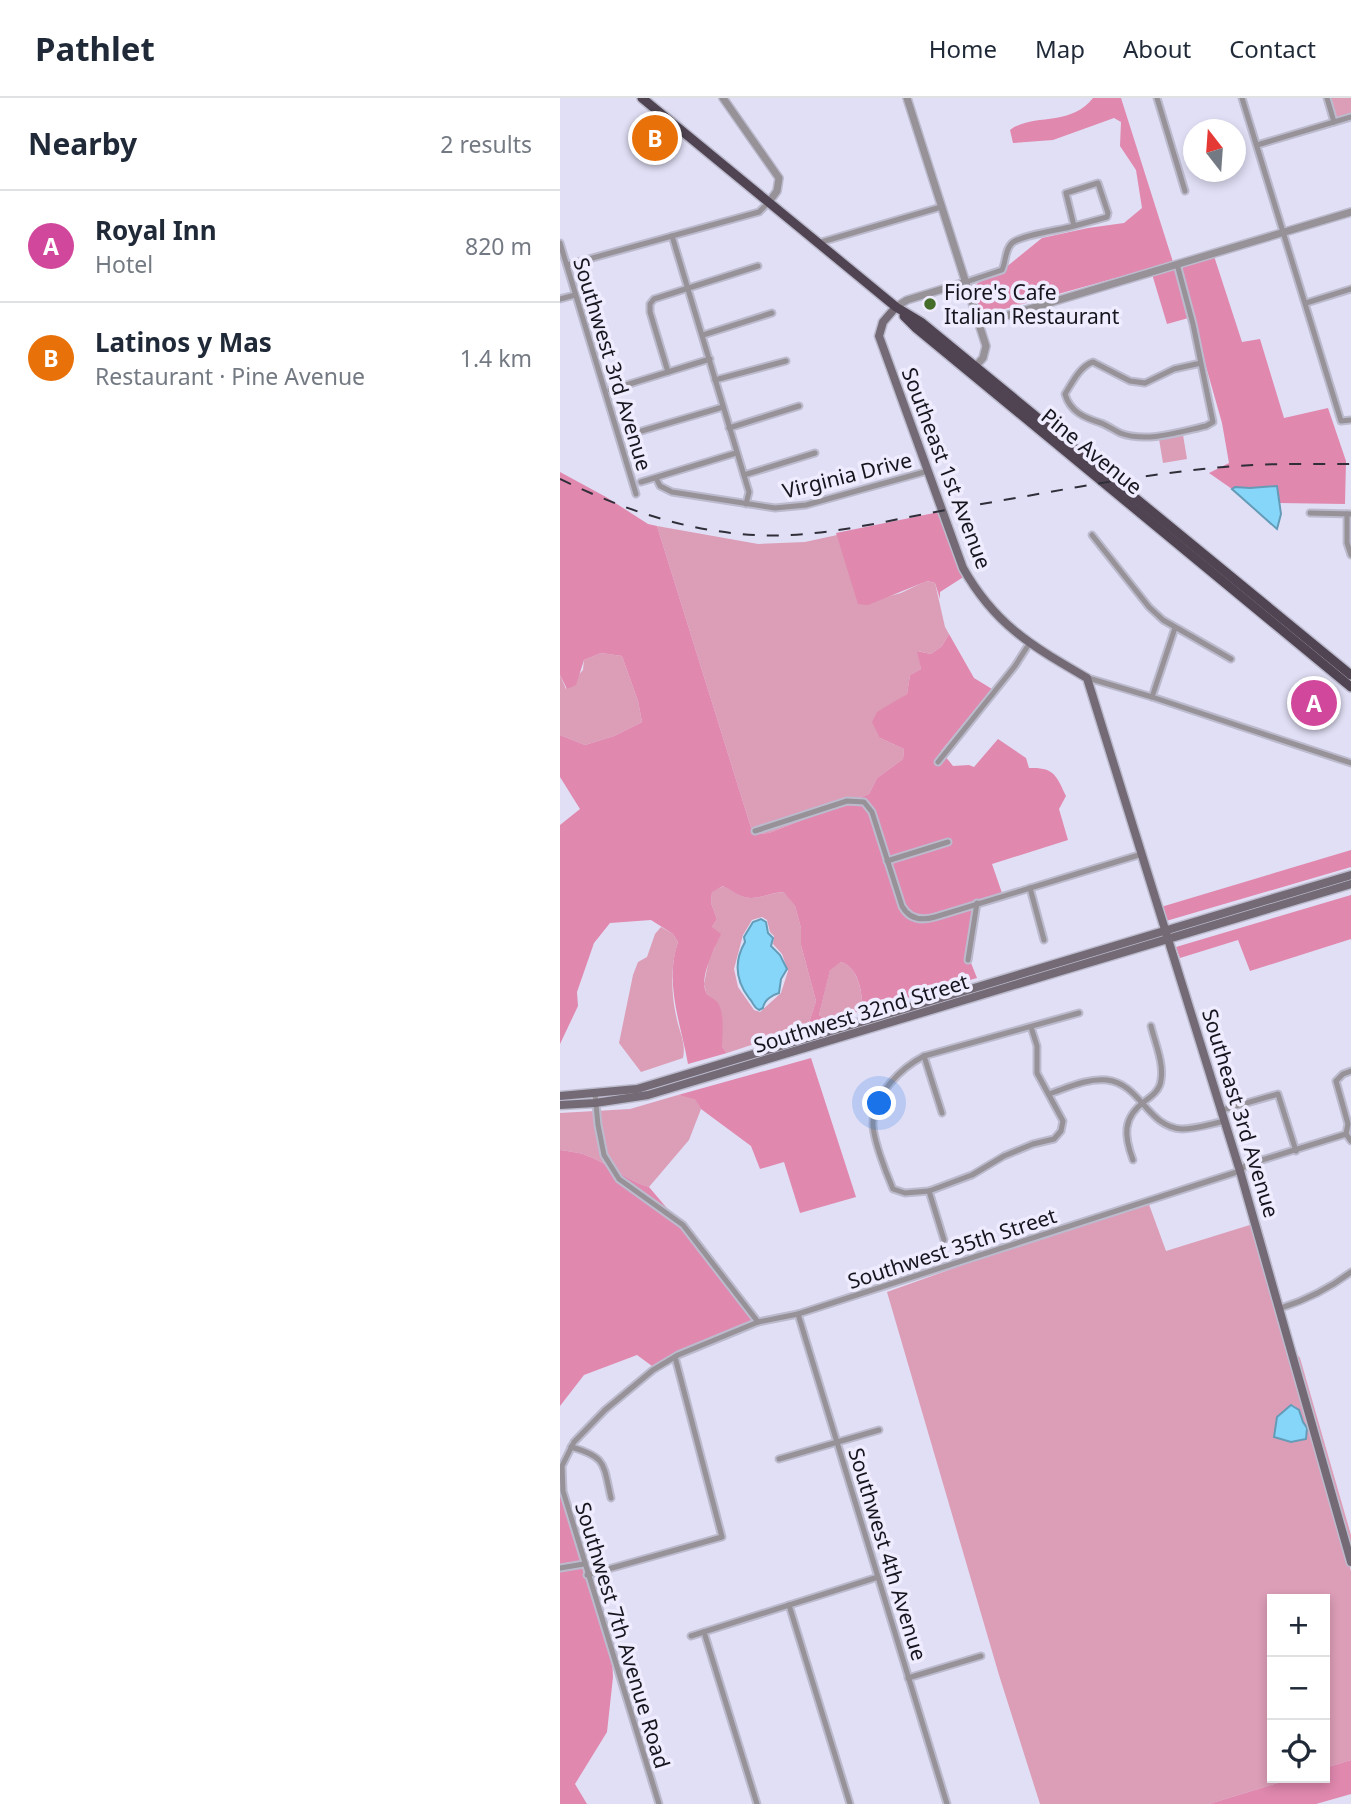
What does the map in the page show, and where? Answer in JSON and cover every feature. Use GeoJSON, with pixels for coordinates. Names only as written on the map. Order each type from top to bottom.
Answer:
{"type":"FeatureCollection","features":[{"type":"Feature","properties":{"kind":"highway","name":"Pine Avenue"},"geometry":{"type":"LineString","coordinates":[[642,98],[896,307],[916,328],[973,370],[1271,616]]}},
{"type":"Feature","properties":{"kind":"highway"},"geometry":{"type":"LineString","coordinates":[[1271,616],[1351,675]]}},
{"type":"Feature","properties":{"kind":"highway"},"geometry":{"type":"LineString","coordinates":[[1271,616],[1351,687]]}},
{"type":"Feature","properties":{"kind":"main road","name":"Southeast 1st Avenue"},"geometry":{"type":"LineString","coordinates":[[896,307],[883,322],[879,336],[958,557],[974,588],[1000,619],[1029,644],[1087,678]]}},
{"type":"Feature","properties":{"kind":"main road","name":"Southeast 3rd Avenue"},"geometry":{"type":"LineString","coordinates":[[1087,678],[1222,1110],[1281,1308],[1351,1562]]}},
{"type":"Feature","properties":{"kind":"main road"},"geometry":{"type":"LineString","coordinates":[[1167,935],[1351,875]]}},
{"type":"Feature","properties":{"kind":"main road"},"geometry":{"type":"LineString","coordinates":[[1167,935],[1351,884]]}},
{"type":"Feature","properties":{"kind":"main road","name":"Southwest 32nd Street"},"geometry":{"type":"LineString","coordinates":[[560,1105],[648,1095],[1167,935]]}},
{"type":"Feature","properties":{"kind":"main road","name":"Southwest 32nd Street"},"geometry":{"type":"LineString","coordinates":[[560,1096],[595,1099]]}},
{"type":"Feature","properties":{"kind":"street"},"geometry":{"type":"LineString","coordinates":[[567,265],[759,212],[769,202],[777,191],[779,178],[723,98]]}},
{"type":"Feature","properties":{"kind":"street"},"geometry":{"type":"LineString","coordinates":[[907,98],[986,346],[985,353],[973,370]]}},
{"type":"Feature","properties":{"kind":"street"},"geometry":{"type":"LineString","coordinates":[[1157,98],[1185,191]]}},
{"type":"Feature","properties":{"kind":"street"},"geometry":{"type":"LineString","coordinates":[[1242,98],[1341,421],[1351,420]]}},
{"type":"Feature","properties":{"kind":"street"},"geometry":{"type":"LineString","coordinates":[[1327,98],[1334,122]]}},
{"type":"Feature","properties":{"kind":"street"},"geometry":{"type":"LineString","coordinates":[[1257,145],[1351,117]]}},
{"type":"Feature","properties":{"kind":"street"},"geometry":{"type":"LineString","coordinates":[[896,307],[907,300],[1002,270],[1012,242],[1074,226],[1108,215],[1098,183],[1066,193],[1074,226]]}},
{"type":"Feature","properties":{"kind":"street"},"geometry":{"type":"LineString","coordinates":[[818,243],[941,207]]}},
{"type":"Feature","properties":{"kind":"street"},"geometry":{"type":"LineString","coordinates":[[979,324],[1351,212]]}},
{"type":"Feature","properties":{"kind":"street"},"geometry":{"type":"LineString","coordinates":[[672,236],[749,492],[746,504]]}},
{"type":"Feature","properties":{"kind":"street","name":"Southwest 3rd Avenue"},"geometry":{"type":"LineString","coordinates":[[560,243],[636,494]]}},
{"type":"Feature","properties":{"kind":"street"},"geometry":{"type":"LineString","coordinates":[[1177,264],[1201,363],[1213,422],[1206,426],[1154,436],[1122,434],[1100,423],[1091,422],[1068,404],[1065,394],[1081,370],[1093,362],[1130,381],[1145,383],[1174,369],[1201,363]]}},
{"type":"Feature","properties":{"kind":"street"},"geometry":{"type":"LineString","coordinates":[[668,372],[650,312],[650,304],[654,299],[758,267]]}},
{"type":"Feature","properties":{"kind":"street"},"geometry":{"type":"LineString","coordinates":[[1306,303],[1351,289]]}},
{"type":"Feature","properties":{"kind":"street"},"geometry":{"type":"LineString","coordinates":[[560,299],[575,295]]}},
{"type":"Feature","properties":{"kind":"street"},"geometry":{"type":"LineString","coordinates":[[703,335],[772,313]]}},
{"type":"Feature","properties":{"kind":"street"},"geometry":{"type":"LineString","coordinates":[[610,390],[710,359]]}},
{"type":"Feature","properties":{"kind":"street"},"geometry":{"type":"LineString","coordinates":[[715,380],[786,361]]}},
{"type":"Feature","properties":{"kind":"street"},"geometry":{"type":"LineString","coordinates":[[628,435],[723,407]]}},
{"type":"Feature","properties":{"kind":"street"},"geometry":{"type":"LineString","coordinates":[[729,428],[799,407]]}},
{"type":"Feature","properties":{"kind":"street"},"geometry":{"type":"LineString","coordinates":[[641,482],[736,453]]}},
{"type":"Feature","properties":{"kind":"street"},"geometry":{"type":"LineString","coordinates":[[744,475],[815,453]]}},
{"type":"Feature","properties":{"kind":"street","name":"Virginia Drive"},"geometry":{"type":"LineString","coordinates":[[656,478],[665,491],[775,508],[806,505],[928,471]]}},
{"type":"Feature","properties":{"kind":"street"},"geometry":{"type":"LineString","coordinates":[[1310,513],[1349,514],[1348,543],[1351,555]]}},
{"type":"Feature","properties":{"kind":"street"},"geometry":{"type":"LineString","coordinates":[[1092,535],[1149,607],[1175,628],[1231,659]]}},
{"type":"Feature","properties":{"kind":"street"},"geometry":{"type":"LineString","coordinates":[[1152,697],[1175,628]]}},
{"type":"Feature","properties":{"kind":"street"},"geometry":{"type":"LineString","coordinates":[[938,762],[1015,666],[1029,644]]}},
{"type":"Feature","properties":{"kind":"street"},"geometry":{"type":"LineString","coordinates":[[1087,678],[1351,763]]}},
{"type":"Feature","properties":{"kind":"street"},"geometry":{"type":"LineString","coordinates":[[754,831],[847,801],[859,800],[867,804],[872,812],[902,906],[910,916],[928,919],[1142,854]]}},
{"type":"Feature","properties":{"kind":"street"},"geometry":{"type":"LineString","coordinates":[[887,860],[948,842]]}},
{"type":"Feature","properties":{"kind":"street"},"geometry":{"type":"LineString","coordinates":[[1030,888],[1044,940]]}},
{"type":"Feature","properties":{"kind":"street"},"geometry":{"type":"LineString","coordinates":[[968,960],[977,903]]}},
{"type":"Feature","properties":{"kind":"street"},"geometry":{"type":"LineString","coordinates":[[1031,1027],[1037,1046],[1037,1073],[1063,1121],[1061,1131],[1054,1139],[1032,1144],[1004,1156],[972,1175],[929,1191],[905,1193],[893,1189],[873,1123],[878,1098],[908,1064],[924,1056],[991,1036],[1079,1013]]}},
{"type":"Feature","properties":{"kind":"street"},"geometry":{"type":"LineString","coordinates":[[1133,1160],[1125,1131],[1129,1117],[1142,1102],[1154,1095],[1161,1083],[1161,1067],[1150,1026]]}},
{"type":"Feature","properties":{"kind":"street"},"geometry":{"type":"LineString","coordinates":[[924,1056],[942,1113]]}},
{"type":"Feature","properties":{"kind":"street"},"geometry":{"type":"LineString","coordinates":[[1351,1071],[1336,1081],[1348,1124],[1346,1134],[1351,1141]]}},
{"type":"Feature","properties":{"kind":"street"},"geometry":{"type":"LineString","coordinates":[[1049,1094],[1090,1081],[1107,1080],[1133,1091],[1154,1118],[1172,1127],[1184,1129],[1225,1121]]}},
{"type":"Feature","properties":{"kind":"street"},"geometry":{"type":"LineString","coordinates":[[1222,1110],[1279,1094],[1296,1151]]}},
{"type":"Feature","properties":{"kind":"street"},"geometry":{"type":"LineString","coordinates":[[595,1099],[597,1125],[604,1155],[619,1179],[683,1225],[758,1322]]}},
{"type":"Feature","properties":{"kind":"street","name":"Southwest 35th Street"},"geometry":{"type":"LineString","coordinates":[[675,1357],[758,1322],[798,1314],[1346,1134]]}},
{"type":"Feature","properties":{"kind":"street"},"geometry":{"type":"LineString","coordinates":[[929,1191],[944,1240]]}},
{"type":"Feature","properties":{"kind":"street"},"geometry":{"type":"LineString","coordinates":[[1281,1308],[1311,1296],[1351,1272]]}},
{"type":"Feature","properties":{"kind":"street","name":"Southwest 4th Avenue"},"geometry":{"type":"LineString","coordinates":[[798,1314],[947,1804]]}},
{"type":"Feature","properties":{"kind":"street"},"geometry":{"type":"LineString","coordinates":[[587,1575],[722,1536],[675,1357]]}},
{"type":"Feature","properties":{"kind":"street","name":"Southwest 7th Avenue Road"},"geometry":{"type":"LineString","coordinates":[[659,1804],[587,1575],[563,1491],[562,1466],[579,1435],[653,1370],[675,1357]]}},
{"type":"Feature","properties":{"kind":"street"},"geometry":{"type":"LineString","coordinates":[[779,1459],[879,1430]]}},
{"type":"Feature","properties":{"kind":"street"},"geometry":{"type":"LineString","coordinates":[[571,1447],[595,1455],[602,1462],[611,1498]]}},
{"type":"Feature","properties":{"kind":"street"},"geometry":{"type":"LineString","coordinates":[[560,1568],[584,1564]]}},
{"type":"Feature","properties":{"kind":"street"},"geometry":{"type":"LineString","coordinates":[[691,1636],[878,1577]]}},
{"type":"Feature","properties":{"kind":"street"},"geometry":{"type":"LineString","coordinates":[[789,1605],[850,1804]]}},
{"type":"Feature","properties":{"kind":"street"},"geometry":{"type":"LineString","coordinates":[[704,1632],[757,1804]]}},
{"type":"Feature","properties":{"kind":"street"},"geometry":{"type":"LineString","coordinates":[[908,1678],[981,1656]]}},
{"type":"Feature","properties":{"kind":"shaded area"},"geometry":{"type":"Polygon","coordinates":[[[1093,98],[1121,98],[1173,262],[979,316],[971,287],[1005,268],[1042,238],[1124,223],[1142,208],[1136,170],[1120,146],[1121,122],[1114,118],[1053,140],[1013,143],[1010,130],[1029,122],[1074,113],[1093,98]]]}},
{"type":"Feature","properties":{"kind":"shaded area"},"geometry":{"type":"Polygon","coordinates":[[[1325,98],[1351,98],[1351,117],[1333,122],[1325,98]]]}},
{"type":"Feature","properties":{"kind":"shaded area"},"geometry":{"type":"Polygon","coordinates":[[[1214,256],[1242,342],[1260,339],[1284,418],[1328,408],[1346,461],[1345,504],[1279,503],[1277,486],[1232,489],[1209,473],[1229,463],[1222,423],[1192,317],[1167,324],[1152,274],[1214,256]]]}},
{"type":"Feature","properties":{"kind":"shaded area"},"geometry":{"type":"Polygon","coordinates":[[[1183,435],[1187,459],[1163,463],[1159,439],[1183,435]]]}},
{"type":"Feature","properties":{"kind":"shaded area"},"geometry":{"type":"Polygon","coordinates":[[[560,472],[648,524],[657,526],[753,834],[769,833],[869,794],[877,778],[903,759],[904,749],[880,738],[872,722],[877,712],[907,694],[910,675],[921,669],[917,651],[931,654],[942,646],[949,634],[974,678],[992,689],[941,751],[953,766],[974,767],[998,739],[1026,758],[1029,768],[1044,769],[1053,774],[1066,796],[1059,809],[1068,840],[992,864],[1002,893],[921,917],[911,914],[906,908],[874,811],[867,801],[863,804],[869,813],[898,903],[907,918],[928,922],[974,907],[965,961],[970,963],[976,926],[971,963],[977,978],[861,1011],[863,1007],[858,980],[852,969],[841,962],[830,970],[819,1015],[827,1020],[808,1026],[816,1001],[801,945],[801,928],[795,906],[784,892],[749,898],[723,886],[712,892],[711,903],[717,919],[712,927],[721,934],[709,963],[704,986],[722,1013],[722,1047],[727,1053],[688,1064],[673,988],[674,957],[678,942],[673,934],[651,920],[610,923],[594,943],[577,992],[578,1006],[560,1044],[560,825],[580,809],[560,777],[560,735],[585,745],[614,736],[642,722],[638,701],[622,656],[601,653],[584,660],[576,685],[567,689],[560,675],[560,472]]]}},
{"type":"Feature","properties":{"kind":"shaded area"},"geometry":{"type":"Polygon","coordinates":[[[939,512],[965,576],[940,592],[940,599],[935,583],[927,581],[868,605],[858,604],[836,533],[939,512]]]}},
{"type":"Feature","properties":{"kind":"shaded area"},"geometry":{"type":"Polygon","coordinates":[[[657,526],[758,544],[805,542],[837,535],[859,604],[901,593],[926,581],[935,583],[949,634],[942,646],[931,654],[918,651],[921,669],[910,675],[907,694],[895,702],[880,738],[904,749],[903,759],[877,778],[869,794],[769,833],[753,834],[657,526]]]}},
{"type":"Feature","properties":{"kind":"shaded area"},"geometry":{"type":"Polygon","coordinates":[[[601,653],[622,656],[638,701],[642,722],[614,736],[585,745],[560,735],[560,675],[566,689],[583,670],[584,660],[601,653]]]}},
{"type":"Feature","properties":{"kind":"shaded area"},"geometry":{"type":"Polygon","coordinates":[[[1351,850],[1351,867],[1166,921],[1161,907],[1351,850]]]}},
{"type":"Feature","properties":{"kind":"shaded area"},"geometry":{"type":"Polygon","coordinates":[[[724,886],[749,898],[785,892],[795,906],[801,928],[801,945],[816,1001],[808,1026],[727,1053],[722,1047],[722,1016],[706,992],[704,984],[709,959],[715,947],[712,927],[717,919],[711,903],[712,891],[724,886]],[[762,917],[752,920],[743,935],[734,969],[738,987],[754,1010],[760,1012],[781,993],[788,971],[782,954],[773,944],[774,936],[767,920],[762,917]]]}},
{"type":"Feature","properties":{"kind":"shaded area"},"geometry":{"type":"Polygon","coordinates":[[[1351,895],[1351,939],[1250,971],[1238,940],[1180,958],[1176,947],[1351,895]]]}},
{"type":"Feature","properties":{"kind":"shaded area"},"geometry":{"type":"Polygon","coordinates":[[[661,927],[673,934],[678,942],[673,991],[684,1053],[683,1058],[641,1072],[619,1043],[633,975],[638,962],[647,957],[655,934],[661,927]]]}},
{"type":"Feature","properties":{"kind":"shaded area"},"geometry":{"type":"Polygon","coordinates":[[[841,962],[852,969],[855,975],[863,1007],[861,1011],[827,1020],[819,1015],[830,969],[841,962]]]}},
{"type":"Feature","properties":{"kind":"shaded area"},"geometry":{"type":"Polygon","coordinates":[[[811,1058],[856,1197],[800,1213],[784,1162],[760,1169],[751,1146],[701,1109],[695,1099],[678,1095],[811,1058]]]}},
{"type":"Feature","properties":{"kind":"shaded area"},"geometry":{"type":"Polygon","coordinates":[[[678,1095],[695,1098],[701,1109],[689,1140],[649,1187],[592,1157],[560,1150],[560,1113],[630,1109],[678,1095]]]}},
{"type":"Feature","properties":{"kind":"shaded area"},"geometry":{"type":"Polygon","coordinates":[[[560,1150],[592,1157],[649,1187],[764,1323],[697,1346],[652,1366],[637,1355],[584,1375],[560,1406],[560,1150]]]}},
{"type":"Feature","properties":{"kind":"shaded area"},"geometry":{"type":"Polygon","coordinates":[[[1147,1199],[1166,1251],[1253,1224],[1351,1571],[1351,1760],[1330,1766],[1330,1594],[1267,1594],[1267,1783],[1278,1783],[1209,1804],[1040,1804],[999,1675],[887,1292],[1147,1199]],[[1291,1405],[1277,1417],[1307,1428],[1299,1411],[1291,1405]]]}},
{"type":"Feature","properties":{"kind":"shaded area"},"geometry":{"type":"Polygon","coordinates":[[[1258,1222],[1351,1535],[1351,1554],[1258,1222]]]}},
{"type":"Feature","properties":{"kind":"shaded area"},"geometry":{"type":"Polygon","coordinates":[[[560,1476],[612,1656],[613,1677],[607,1732],[575,1784],[587,1804],[560,1804],[560,1476]]]}},
{"type":"Feature","properties":{"kind":"shaded area"},"geometry":{"type":"Polygon","coordinates":[[[1351,1760],[1351,1794],[1316,1804],[1209,1804],[1278,1783],[1330,1783],[1330,1766],[1351,1760]]]}},
{"type":"Feature","properties":{"kind":"water"},"geometry":{"type":"Polygon","coordinates":[[[1277,486],[1281,514],[1277,529],[1232,489],[1235,487],[1277,486]]]}},
{"type":"Feature","properties":{"kind":"water"},"geometry":{"type":"Polygon","coordinates":[[[761,919],[766,922],[768,933],[773,938],[771,946],[780,955],[787,969],[781,979],[779,993],[769,998],[759,1010],[741,985],[738,964],[744,937],[753,922],[761,919]]]}},
{"type":"Feature","properties":{"kind":"water"},"geometry":{"type":"Polygon","coordinates":[[[1291,1405],[1299,1410],[1307,1428],[1306,1439],[1291,1442],[1274,1437],[1277,1417],[1291,1405]]]}},
{"type":"Feature","properties":{"kind":"railway"},"geometry":{"type":"LineString","coordinates":[[560,479],[648,515],[693,527],[741,534],[793,535],[844,529],[1154,475],[1256,465],[1351,464]]}},
{"type":"Feature","properties":{"kind":"place","name":"Latinos y Mas"},"geometry":{"type":"Point","coordinates":[655,138]}},
{"type":"Feature","properties":{"kind":"place","name":"Fiore's Cafe Italian Restaurant"},"geometry":{"type":"Point","coordinates":[930,304]}},
{"type":"Feature","properties":{"kind":"place","name":"Royal Inn"},"geometry":{"type":"Point","coordinates":[1314,703]}}]}
